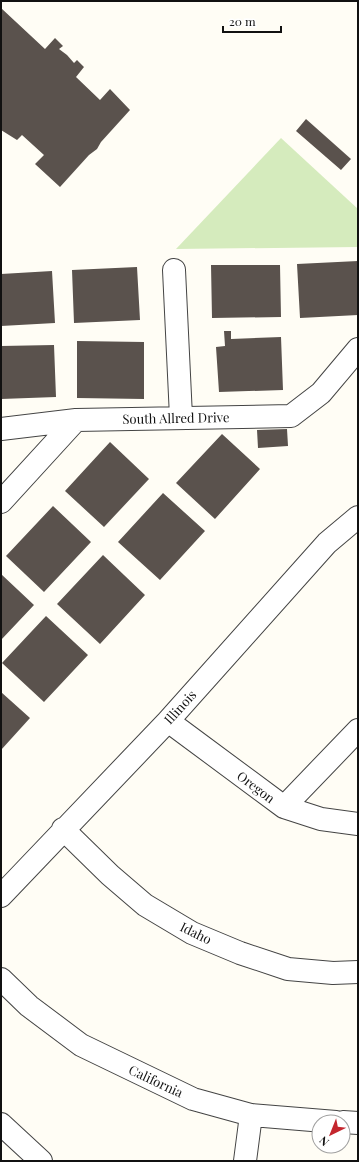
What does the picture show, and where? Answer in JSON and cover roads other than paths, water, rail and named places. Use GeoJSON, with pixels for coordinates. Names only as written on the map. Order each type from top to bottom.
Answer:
{"type":"FeatureCollection","features":[{"type":"Feature","properties":{"kind":"street"},"geometry":{"type":"LineString","coordinates":[[174,270],[181,417]]}},
{"type":"Feature","properties":{"kind":"street","name":"South Allred Drive"},"geometry":{"type":"LineString","coordinates":[[1,429],[76,420],[291,416],[321,393],[358,349]]}},
{"type":"Feature","properties":{"kind":"street"},"geometry":{"type":"LineString","coordinates":[[1,502],[76,420]]}},
{"type":"Feature","properties":{"kind":"street","name":"Illinois"},"geometry":{"type":"LineString","coordinates":[[1,896],[63,829],[168,721],[327,543],[358,516]]}},
{"type":"Feature","properties":{"kind":"street","name":"Oregon"},"geometry":{"type":"LineString","coordinates":[[168,721],[284,807],[321,819],[358,824]]}},
{"type":"Feature","properties":{"kind":"street"},"geometry":{"type":"LineString","coordinates":[[284,807],[358,730]]}},
{"type":"Feature","properties":{"kind":"street","name":"Idaho"},"geometry":{"type":"LineString","coordinates":[[63,829],[110,875],[145,905],[192,933],[240,953],[288,969],[333,973],[358,972]]}},
{"type":"Feature","properties":{"kind":"street","name":"California"},"geometry":{"type":"LineString","coordinates":[[1,980],[29,1006],[81,1045],[193,1099],[252,1115],[311,1120]]}},
{"type":"Feature","properties":{"kind":"street"},"geometry":{"type":"LineString","coordinates":[[245,1161],[252,1115]]}},
{"type":"Feature","properties":{"kind":"street"},"geometry":{"type":"LineString","coordinates":[[1,1124],[41,1161]]}}]}
